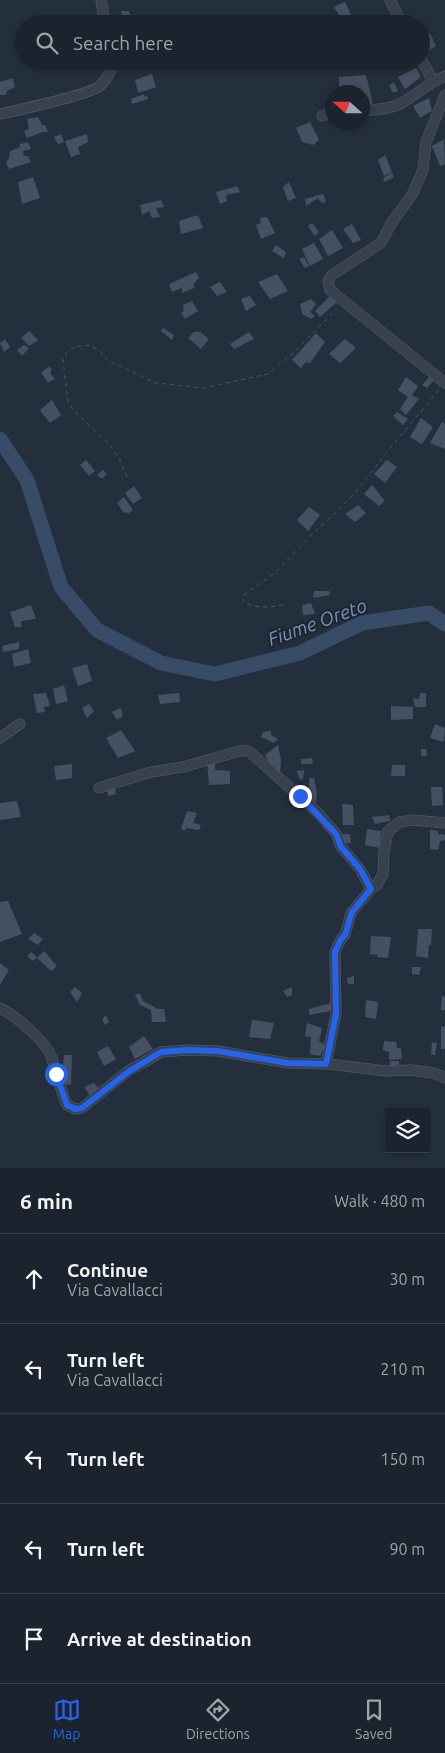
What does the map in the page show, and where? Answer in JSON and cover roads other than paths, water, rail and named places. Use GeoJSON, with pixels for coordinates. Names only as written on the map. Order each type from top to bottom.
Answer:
{"type":"FeatureCollection","features":[{"type":"Feature","properties":{"kind":"street"},"geometry":{"type":"LineString","coordinates":[[100,0],[103,15]]}},
{"type":"Feature","properties":{"kind":"street"},"geometry":{"type":"LineString","coordinates":[[390,0],[398,15]]}},
{"type":"Feature","properties":{"kind":"street"},"geometry":{"type":"LineString","coordinates":[[0,114],[76,95],[100,86],[111,70]]}},
{"type":"Feature","properties":{"kind":"street"},"geometry":{"type":"LineString","coordinates":[[427,70],[433,81]]}},
{"type":"Feature","properties":{"kind":"street"},"geometry":{"type":"LineString","coordinates":[[370,110],[397,105],[433,81],[445,76]]}},
{"type":"Feature","properties":{"kind":"street"},"geometry":{"type":"LineString","coordinates":[[442,386],[330,290],[328,282],[332,275],[381,243],[392,222],[412,195],[423,170],[426,142],[445,95]]}},
{"type":"Feature","properties":{"kind":"street"},"geometry":{"type":"LineString","coordinates":[[0,738],[20,724]]}},
{"type":"Feature","properties":{"kind":"street"},"geometry":{"type":"LineString","coordinates":[[99,788],[152,772],[183,766],[242,750],[250,752],[325,821],[336,834],[341,847],[360,869],[371,889]]}},
{"type":"Feature","properties":{"kind":"street"},"geometry":{"type":"LineString","coordinates":[[326,1064],[336,1014],[335,952],[345,935],[352,912],[371,889],[377,885],[383,874],[384,852],[388,831],[400,822],[413,820],[445,823]]}},
{"type":"Feature","properties":{"kind":"street"},"geometry":{"type":"LineString","coordinates":[[0,1008],[28,1028],[50,1054],[61,1093],[67,1105],[75,1109],[82,1108],[128,1072],[161,1052],[187,1050],[218,1051],[287,1063],[326,1064],[384,1071],[411,1070],[434,1073],[445,1078]]}},
{"type":"Feature","properties":{"kind":"waterway","name":"Fiume Oreto"},"geometry":{"type":"LineString","coordinates":[[0,439],[27,480],[61,587],[97,630],[161,663],[215,674],[300,653],[362,623],[429,613],[445,624]]}}]}
